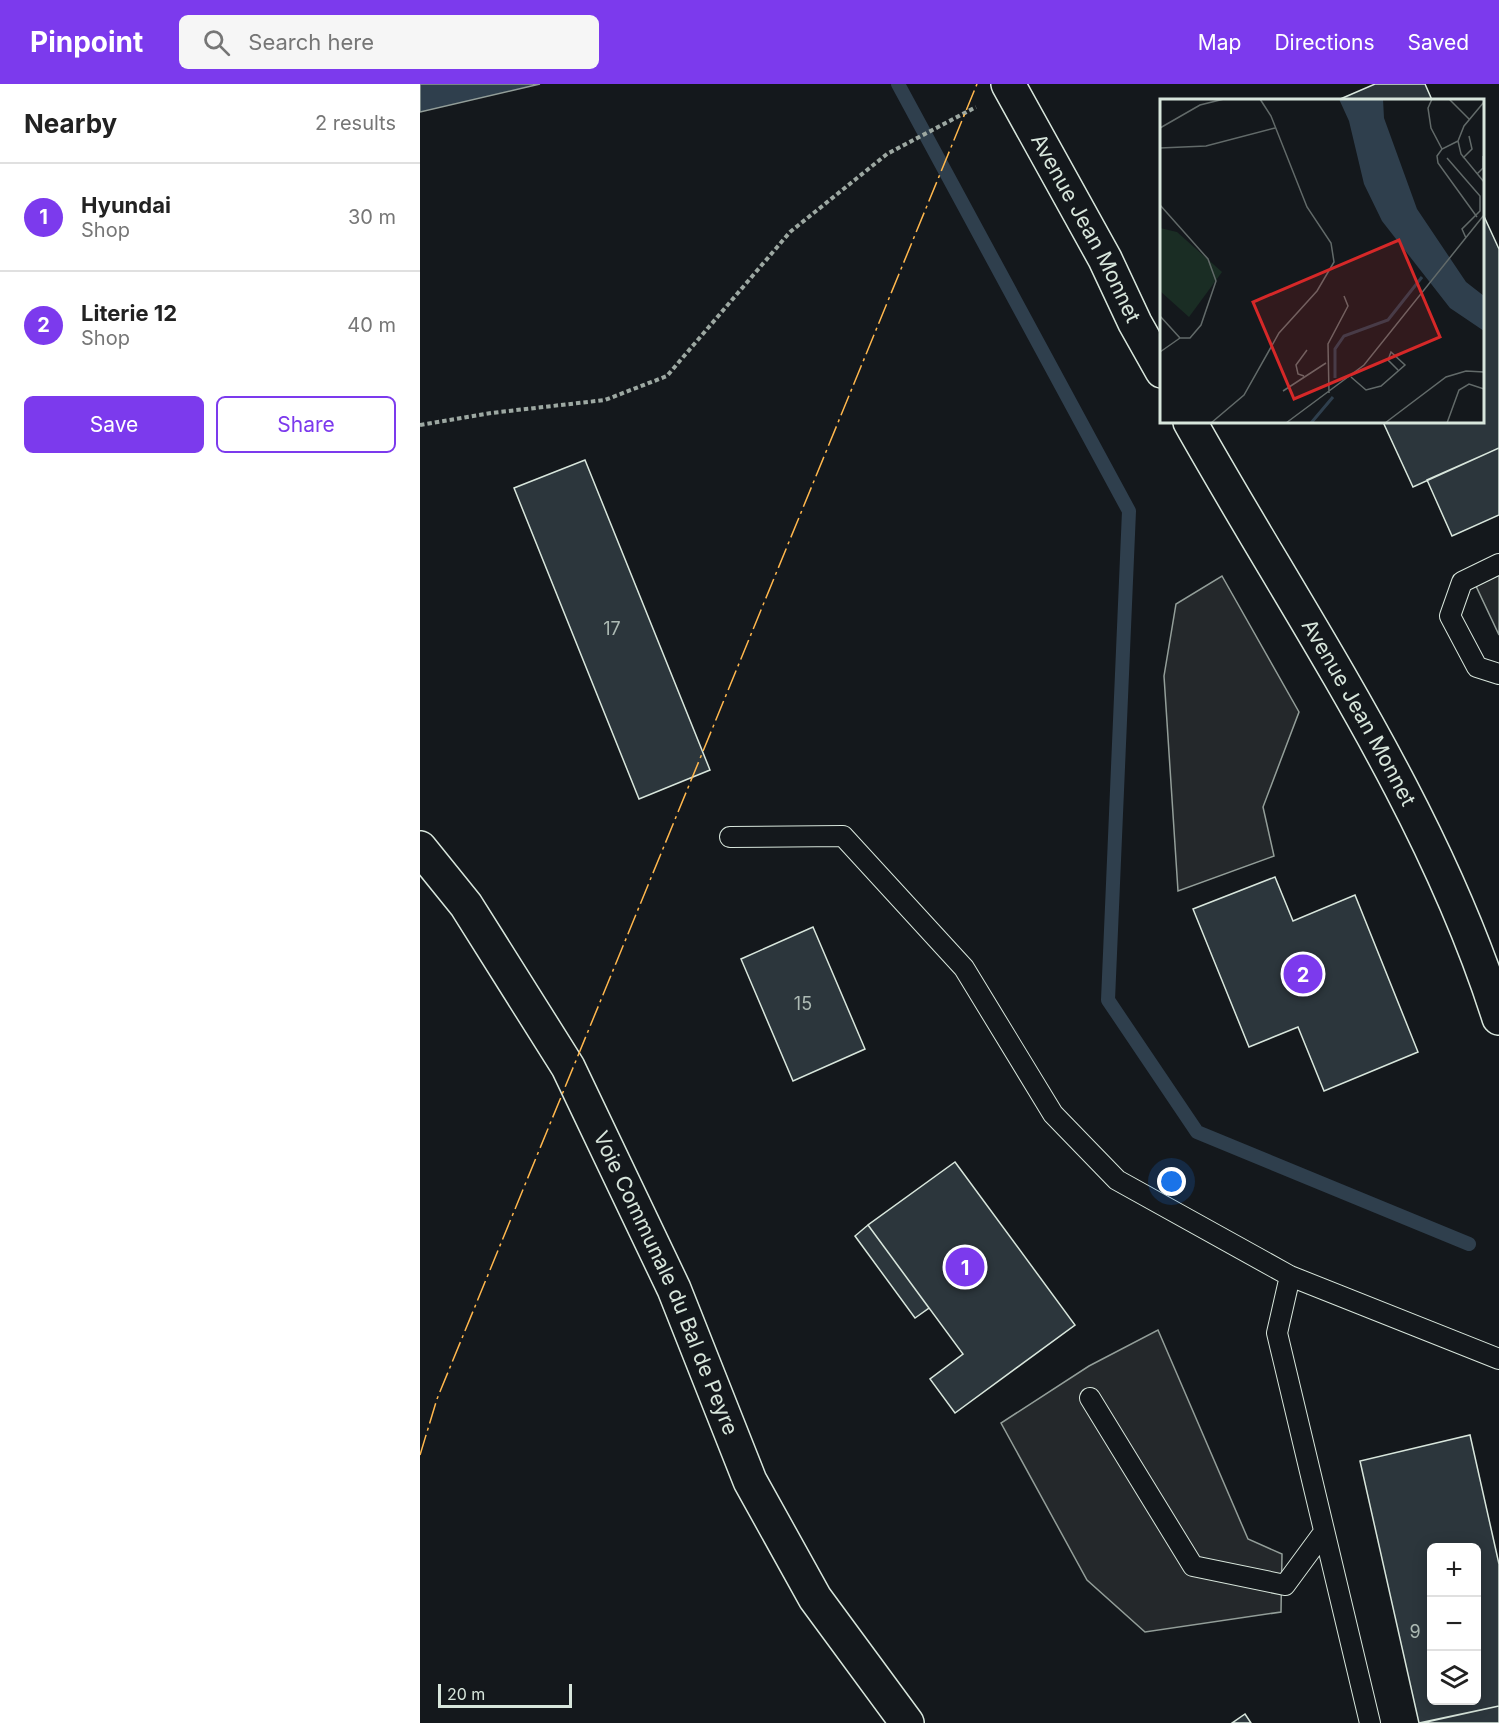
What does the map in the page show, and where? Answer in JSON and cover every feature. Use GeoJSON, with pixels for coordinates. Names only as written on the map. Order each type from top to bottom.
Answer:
{"type":"FeatureCollection","features":[{"type":"Feature","properties":{"kind":"street","name":"Avenue Jean Monnet"},"geometry":{"type":"LineString","coordinates":[[1008,84],[1105,260],[1160,369]]}},
{"type":"Feature","properties":{"kind":"street","name":"Avenue Jean Monnet"},"geometry":{"type":"LineString","coordinates":[[1191,423],[1388,764],[1427,840],[1463,921],[1499,1018]]}},
{"type":"Feature","properties":{"kind":"street","name":"Voie Communale du Bal de Peyre"},"geometry":{"type":"LineString","coordinates":[[420,848],[466,905],[568,1066],[674,1289],[750,1481],[815,1598],[907,1723]]}},
{"type":"Feature","properties":{"kind":"lane"},"geometry":{"type":"LineString","coordinates":[[1499,564],[1462,582],[1450,616],[1477,667],[1499,674]]}},
{"type":"Feature","properties":{"kind":"lane"},"geometry":{"type":"LineString","coordinates":[[730,837],[843,837],[964,968],[1053,1114],[1117,1180],[1290,1276],[1499,1359]]}},
{"type":"Feature","properties":{"kind":"lane"},"geometry":{"type":"LineString","coordinates":[[1290,1276],[1277,1333],[1370,1723]]}},
{"type":"Feature","properties":{"kind":"lane"},"geometry":{"type":"LineString","coordinates":[[1090,1398],[1193,1566],[1285,1585],[1324,1532]]}},
{"type":"Feature","properties":{"kind":"path"},"geometry":{"type":"LineString","coordinates":[[420,425],[605,400],[667,376],[790,232],[887,154],[960,117]]}},
{"type":"Feature","properties":{"kind":"shaded area"},"geometry":{"type":"Polygon","coordinates":[[[1499,575],[1499,635],[1476,586],[1499,575]]]}},
{"type":"Feature","properties":{"kind":"shaded area"},"geometry":{"type":"Polygon","coordinates":[[[1222,576],[1299,712],[1263,807],[1274,856],[1178,891],[1164,676],[1176,604],[1222,576]]]}},
{"type":"Feature","properties":{"kind":"shaded area"},"geometry":{"type":"Polygon","coordinates":[[[1158,1330],[1248,1539],[1282,1554],[1281,1612],[1145,1632],[1087,1580],[1001,1423],[1089,1366],[1158,1330]]]}},
{"type":"Feature","properties":{"kind":"water"},"geometry":{"type":"Polygon","coordinates":[[[420,84],[540,84],[420,112],[420,84]]]}},
{"type":"Feature","properties":{"kind":"building"},"geometry":{"type":"Polygon","coordinates":[[[1375,84],[1425,84],[1432,99],[1340,99],[1375,84]]]}},
{"type":"Feature","properties":{"kind":"building"},"geometry":{"type":"Polygon","coordinates":[[[1484,216],[1499,249],[1499,448],[1413,487],[1383,423],[1484,423],[1484,216]]]}},
{"type":"Feature","properties":{"kind":"building"},"geometry":{"type":"Polygon","coordinates":[[[1499,448],[1499,515],[1452,536],[1427,480],[1499,448]]]}},
{"type":"Feature","properties":{"kind":"building"},"geometry":{"type":"Polygon","coordinates":[[[585,460],[710,770],[639,799],[514,488],[585,460]]]}},
{"type":"Feature","properties":{"kind":"building"},"geometry":{"type":"Polygon","coordinates":[[[1275,877],[1293,921],[1355,895],[1418,1052],[1324,1091],[1298,1027],[1249,1047],[1193,909],[1275,877]]]}},
{"type":"Feature","properties":{"kind":"building"},"geometry":{"type":"Polygon","coordinates":[[[813,927],[865,1049],[793,1081],[741,959],[813,927]]]}},
{"type":"Feature","properties":{"kind":"building"},"geometry":{"type":"Polygon","coordinates":[[[955,1162],[1075,1325],[955,1413],[930,1379],[963,1354],[868,1225],[955,1162]]]}},
{"type":"Feature","properties":{"kind":"building"},"geometry":{"type":"Polygon","coordinates":[[[868,1225],[929,1308],[915,1318],[855,1236],[868,1225]]]}},
{"type":"Feature","properties":{"kind":"building"},"geometry":{"type":"Polygon","coordinates":[[[1470,1435],[1499,1564],[1499,1706],[1419,1723],[1360,1461],[1470,1435]]]}},
{"type":"Feature","properties":{"kind":"building"},"geometry":{"type":"Polygon","coordinates":[[[1499,1706],[1499,1723],[1422,1723],[1499,1706]]]}},
{"type":"Feature","properties":{"kind":"building"},"geometry":{"type":"Polygon","coordinates":[[[1245,1714],[1251,1723],[1232,1723],[1245,1714]]]}},
{"type":"Feature","properties":{"kind":"waterway"},"geometry":{"type":"LineString","coordinates":[[898,84],[1129,511],[1108,1000],[1197,1132],[1469,1244]]}},
{"type":"Feature","properties":{"kind":"power"},"geometry":{"type":"LineString","coordinates":[[420,1455],[437,1399],[977,84]]}},
{"type":"Feature","properties":{"kind":"place","name":"Literie 12"},"geometry":{"type":"Point","coordinates":[1303,974]}},
{"type":"Feature","properties":{"kind":"place","name":"Hyundai"},"geometry":{"type":"Point","coordinates":[965,1267]}}]}
